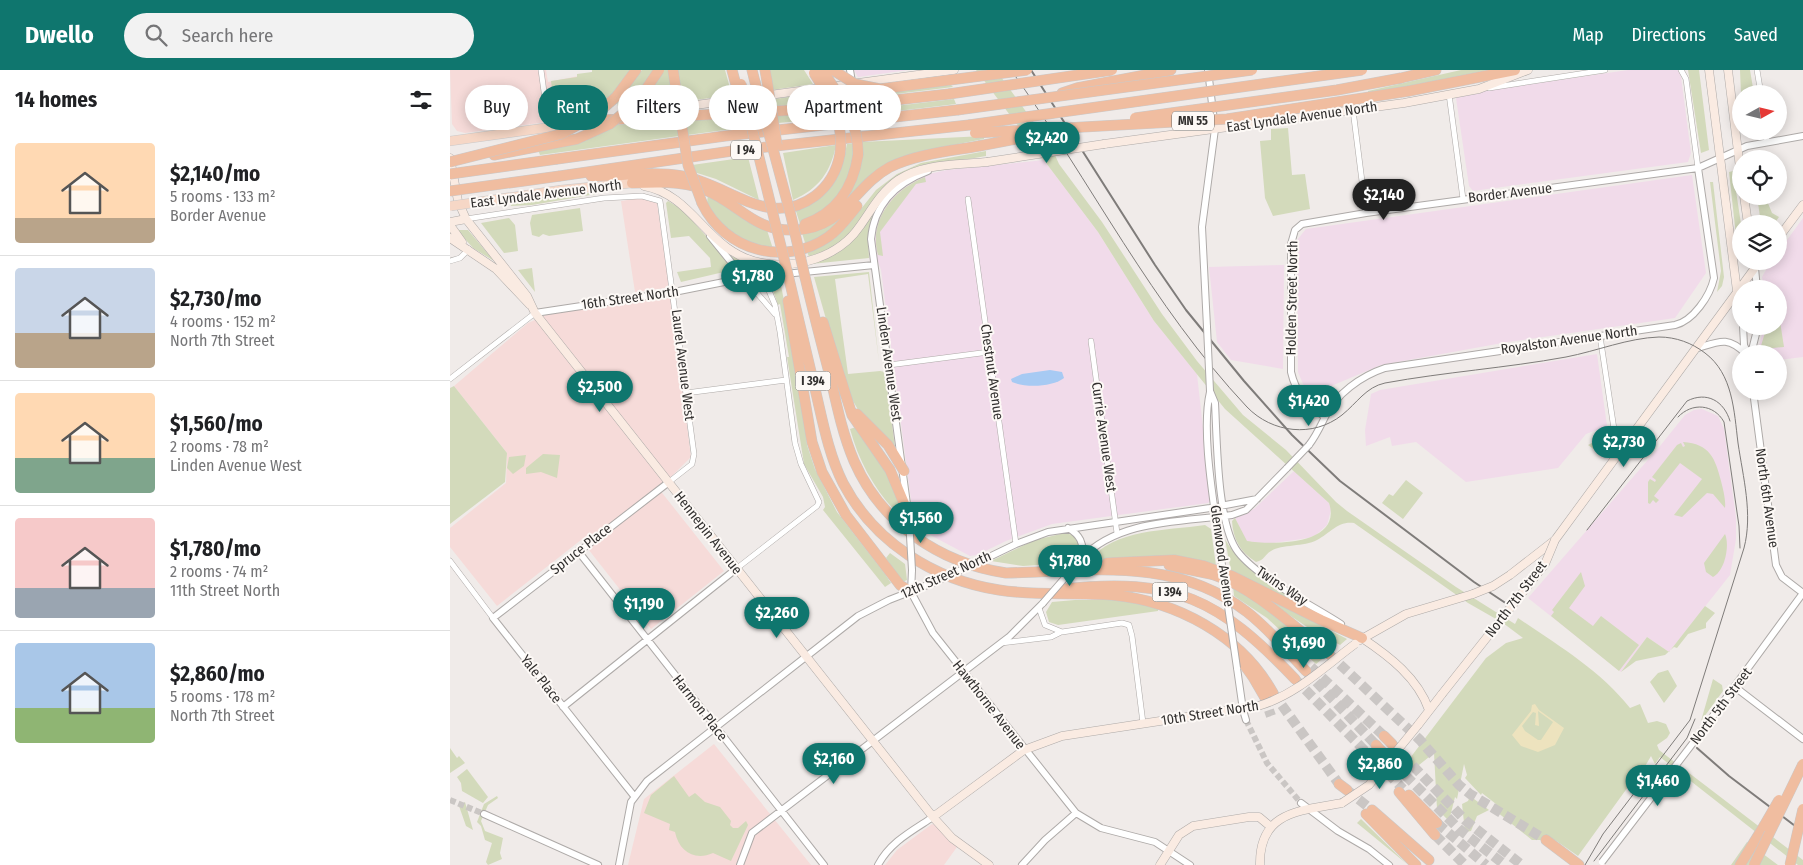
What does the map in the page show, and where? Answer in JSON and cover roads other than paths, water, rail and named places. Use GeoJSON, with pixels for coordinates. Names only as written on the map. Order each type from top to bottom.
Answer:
{"type":"FeatureCollection","features":[{"type":"Feature","properties":{"kind":"highway"},"geometry":{"type":"LineString","coordinates":[[466,158],[568,131],[593,117],[616,97],[636,70]]}},
{"type":"Feature","properties":{"kind":"highway"},"geometry":{"type":"LineString","coordinates":[[450,160],[529,149],[590,134],[610,124],[629,110],[643,95],[660,70]]}},
{"type":"Feature","properties":{"kind":"highway"},"geometry":{"type":"LineString","coordinates":[[672,70],[688,165],[702,203],[722,231],[742,244],[766,251],[794,251],[819,242],[833,233],[877,182],[906,162]]}},
{"type":"Feature","properties":{"kind":"highway"},"geometry":{"type":"LineString","coordinates":[[732,70],[739,84]]}},
{"type":"Feature","properties":{"kind":"highway","name":"I 394"},"geometry":{"type":"LineString","coordinates":[[738,70],[739,84],[832,456],[843,483],[854,500],[888,538],[924,566],[973,584],[1017,592],[1118,585],[1153,588],[1175,593],[1203,604],[1238,625],[1295,679]]}},
{"type":"Feature","properties":{"kind":"highway"},"geometry":{"type":"LineString","coordinates":[[752,70],[808,277],[842,387],[855,420],[893,476],[908,516]]}},
{"type":"Feature","properties":{"kind":"highway"},"geometry":{"type":"LineString","coordinates":[[765,70],[784,188]]}},
{"type":"Feature","properties":{"kind":"highway"},"geometry":{"type":"LineString","coordinates":[[833,70],[855,84],[880,90],[1027,70]]}},
{"type":"Feature","properties":{"kind":"highway"},"geometry":{"type":"LineString","coordinates":[[608,120],[815,109],[949,94],[1112,70]]}},
{"type":"Feature","properties":{"kind":"highway"},"geometry":{"type":"LineString","coordinates":[[1057,95],[1077,88],[1171,70]]}},
{"type":"Feature","properties":{"kind":"highway","name":"I 94"},"geometry":{"type":"LineString","coordinates":[[450,174],[725,136],[957,110],[1252,70]]}},
{"type":"Feature","properties":{"kind":"highway","name":"I 94"},"geometry":{"type":"LineString","coordinates":[[450,191],[739,150],[933,130],[972,129],[1362,70]]}},
{"type":"Feature","properties":{"kind":"highway"},"geometry":{"type":"LineString","coordinates":[[632,183],[676,184],[696,187],[722,199],[749,219],[782,230],[809,229],[824,224],[846,209],[871,181],[883,172],[906,162],[979,146],[1116,121],[1337,90],[1436,70]]}},
{"type":"Feature","properties":{"kind":"highway","name":"MN 55"},"geometry":{"type":"LineString","coordinates":[[972,129],[1227,119],[1409,90],[1515,70]]}},
{"type":"Feature","properties":{"kind":"highway"},"geometry":{"type":"LineString","coordinates":[[560,176],[677,175],[715,185],[760,207],[780,209],[801,203],[820,192],[832,176],[840,154],[842,137],[839,117],[816,71]]}},
{"type":"Feature","properties":{"kind":"highway"},"geometry":{"type":"LineString","coordinates":[[782,230],[812,222],[832,208],[850,184],[858,155],[857,136],[851,115],[816,71]]}},
{"type":"Feature","properties":{"kind":"highway","name":"I 394"},"geometry":{"type":"LineString","coordinates":[[808,277],[849,448],[860,475],[880,504],[911,534],[952,559],[979,568],[1006,573],[1118,570],[1161,574],[1200,585],[1225,597],[1273,631],[1309,669]]}},
{"type":"Feature","properties":{"kind":"highway"},"geometry":{"type":"LineString","coordinates":[[789,280],[788,299],[812,442],[820,467],[846,515],[901,587],[911,592]]}},
{"type":"Feature","properties":{"kind":"highway"},"geometry":{"type":"LineString","coordinates":[[842,387],[859,416],[888,445],[904,471]]}},
{"type":"Feature","properties":{"kind":"highway"},"geometry":{"type":"LineString","coordinates":[[1048,572],[1090,564],[1174,560],[1222,571],[1358,641]]}},
{"type":"Feature","properties":{"kind":"highway"},"geometry":{"type":"LineString","coordinates":[[1132,562],[1166,565],[1214,575],[1235,584],[1255,596],[1328,654]]}},
{"type":"Feature","properties":{"kind":"highway"},"geometry":{"type":"LineString","coordinates":[[1017,592],[1132,597],[1170,607],[1205,624],[1243,663],[1268,695]]}},
{"type":"Feature","properties":{"kind":"highway"},"geometry":{"type":"LineString","coordinates":[[1384,736],[1392,744]]}},
{"type":"Feature","properties":{"kind":"highway"},"geometry":{"type":"LineString","coordinates":[[1368,754],[1379,760],[1376,745]]}},
{"type":"Feature","properties":{"kind":"highway"},"geometry":{"type":"LineString","coordinates":[[1740,865],[1803,758]]}},
{"type":"Feature","properties":{"kind":"highway"},"geometry":{"type":"LineString","coordinates":[[1754,865],[1803,764]]}},
{"type":"Feature","properties":{"kind":"highway"},"geometry":{"type":"LineString","coordinates":[[1435,835],[1401,790],[1437,823]]}},
{"type":"Feature","properties":{"kind":"highway"},"geometry":{"type":"LineString","coordinates":[[1790,865],[1803,809]]}},
{"type":"Feature","properties":{"kind":"highway"},"geometry":{"type":"LineString","coordinates":[[1416,865],[1369,812],[1429,860]]}},
{"type":"Feature","properties":{"kind":"highway"},"geometry":{"type":"LineString","coordinates":[[1546,840],[1579,865]]}},
{"type":"Feature","properties":{"kind":"main road"},"geometry":{"type":"LineString","coordinates":[[608,118],[626,113],[954,70]]}},
{"type":"Feature","properties":{"kind":"main road","name":"East Lyndale Avenue North"},"geometry":{"type":"LineString","coordinates":[[450,206],[561,190],[632,183],[669,194],[681,203],[706,231],[732,252],[754,261],[786,264],[814,259],[830,253],[847,241],[860,227],[878,198],[898,180],[924,168],[987,162],[1353,110],[1479,89],[1528,70]]}},
{"type":"Feature","properties":{"kind":"main road"},"geometry":{"type":"LineString","coordinates":[[1709,70],[1722,159],[1736,280]]}},
{"type":"Feature","properties":{"kind":"main road"},"geometry":{"type":"LineString","coordinates":[[1728,70],[1738,150]]}},
{"type":"Feature","properties":{"kind":"main road"},"geometry":{"type":"LineString","coordinates":[[450,141],[538,129]]}},
{"type":"Feature","properties":{"kind":"main road","name":"Hennepin Avenue"},"geometry":{"type":"LineString","coordinates":[[450,160],[458,201],[466,219],[527,296],[533,310]]}},
{"type":"Feature","properties":{"kind":"main road"},"geometry":{"type":"LineString","coordinates":[[1787,226],[1803,204]]}},
{"type":"Feature","properties":{"kind":"main road"},"geometry":{"type":"LineString","coordinates":[[466,219],[452,223],[469,249]]}},
{"type":"Feature","properties":{"kind":"main road"},"geometry":{"type":"LineString","coordinates":[[450,238],[469,249]]}},
{"type":"Feature","properties":{"kind":"main road","name":"Hennepin Avenue"},"geometry":{"type":"LineString","coordinates":[[469,249],[496,269],[533,310],[933,818],[952,838],[989,865]]}},
{"type":"Feature","properties":{"kind":"main road","name":"North 7th Street"},"geometry":{"type":"LineString","coordinates":[[1260,865],[1260,850],[1264,836],[1271,827],[1287,814],[1342,804],[1369,785],[1545,564],[1555,540],[1625,448],[1732,298]]}},
{"type":"Feature","properties":{"kind":"main road","name":"10th Street North"},"geometry":{"type":"LineString","coordinates":[[933,818],[1024,750],[1070,733],[1243,710],[1275,701],[1289,693],[1358,641],[1386,624],[1406,614],[1493,586],[1555,540]]}},
{"type":"Feature","properties":{"kind":"main road","name":"Twins Way"},"geometry":{"type":"LineString","coordinates":[[1358,641],[1404,671],[1422,694],[1429,710]]}},
{"type":"Feature","properties":{"kind":"main road"},"geometry":{"type":"LineString","coordinates":[[1160,865],[1186,828],[1249,817],[1259,817],[1271,827]]}},
{"type":"Feature","properties":{"kind":"street"},"geometry":{"type":"LineString","coordinates":[[541,70],[543,85]]}},
{"type":"Feature","properties":{"kind":"street"},"geometry":{"type":"LineString","coordinates":[[850,70],[852,84]]}},
{"type":"Feature","properties":{"kind":"street","name":"Glenwood Avenue"},"geometry":{"type":"LineString","coordinates":[[1208,70],[1215,129],[1204,204],[1202,238],[1210,391],[1207,403],[1208,446],[1221,558],[1246,720]]}},
{"type":"Feature","properties":{"kind":"street"},"geometry":{"type":"LineString","coordinates":[[1479,89],[1605,70]]}},
{"type":"Feature","properties":{"kind":"street","name":"Royalston Avenue North"},"geometry":{"type":"LineString","coordinates":[[1224,516],[1246,510],[1309,445],[1325,417],[1345,391],[1367,374],[1385,368],[1681,324],[1691,316],[1712,286],[1714,270],[1686,79],[1681,70]]}},
{"type":"Feature","properties":{"kind":"street"},"geometry":{"type":"LineString","coordinates":[[1757,70],[1760,85]]}},
{"type":"Feature","properties":{"kind":"street"},"geometry":{"type":"LineString","coordinates":[[1449,94],[1463,199]]}},
{"type":"Feature","properties":{"kind":"street"},"geometry":{"type":"LineString","coordinates":[[1353,110],[1366,213]]}},
{"type":"Feature","properties":{"kind":"street","name":"Border Avenue"},"geometry":{"type":"LineString","coordinates":[[1741,150],[1767,142],[1803,136]]}},
{"type":"Feature","properties":{"kind":"street","name":"Border Avenue"},"geometry":{"type":"LineString","coordinates":[[1298,227],[1311,221],[1698,168],[1732,154]]}},
{"type":"Feature","properties":{"kind":"street","name":"Linden Avenue West"},"geometry":{"type":"LineString","coordinates":[[911,592],[912,570],[904,471],[871,234],[876,215],[882,203],[911,178],[936,168]]}},
{"type":"Feature","properties":{"kind":"street","name":"Laurel Avenue West"},"geometry":{"type":"LineString","coordinates":[[466,219],[604,198],[642,196],[660,201],[674,292],[694,458],[692,464],[669,482]]}},
{"type":"Feature","properties":{"kind":"street","name":"Chestnut Avenue"},"geometry":{"type":"LineString","coordinates":[[968,199],[1016,544]]}},
{"type":"Feature","properties":{"kind":"street","name":"Holden Street North"},"geometry":{"type":"LineString","coordinates":[[1298,227],[1292,238],[1290,251],[1291,372],[1296,387],[1306,404],[1325,417]]}},
{"type":"Feature","properties":{"kind":"street"},"geometry":{"type":"LineString","coordinates":[[706,231],[776,314]]}},
{"type":"Feature","properties":{"kind":"street"},"geometry":{"type":"LineString","coordinates":[[450,261],[460,258],[469,249]]}},
{"type":"Feature","properties":{"kind":"street","name":"16th Street North"},"geometry":{"type":"LineString","coordinates":[[533,310],[674,292],[766,275],[874,265]]}},
{"type":"Feature","properties":{"kind":"street"},"geometry":{"type":"LineString","coordinates":[[563,707],[817,506],[818,496],[801,464],[795,443],[780,332],[775,305],[767,286],[766,275]]}},
{"type":"Feature","properties":{"kind":"street"},"geometry":{"type":"LineString","coordinates":[[450,379],[533,310]]}},
{"type":"Feature","properties":{"kind":"street"},"geometry":{"type":"LineString","coordinates":[[1600,336],[1614,428],[1618,441],[1625,448]]}},
{"type":"Feature","properties":{"kind":"street"},"geometry":{"type":"LineString","coordinates":[[1698,348],[1724,341],[1737,345]]}},
{"type":"Feature","properties":{"kind":"street","name":"Currie Avenue West"},"geometry":{"type":"LineString","coordinates":[[1092,342],[1117,533]]}},
{"type":"Feature","properties":{"kind":"street"},"geometry":{"type":"LineString","coordinates":[[889,365],[989,352]]}},
{"type":"Feature","properties":{"kind":"street"},"geometry":{"type":"LineString","coordinates":[[686,393],[786,380]]}},
{"type":"Feature","properties":{"kind":"street","name":"Glenwood Avenue"},"geometry":{"type":"LineString","coordinates":[[1210,391],[1214,402],[1223,506]]}},
{"type":"Feature","properties":{"kind":"street","name":"North 6th Avenue"},"geometry":{"type":"LineString","coordinates":[[1754,400],[1776,566],[1782,577],[1803,593]]}},
{"type":"Feature","properties":{"kind":"street","name":"Spruce Place"},"geometry":{"type":"LineString","coordinates":[[494,618],[669,482]]}},
{"type":"Feature","properties":{"kind":"street"},"geometry":{"type":"LineString","coordinates":[[1215,507],[1257,499]]}},
{"type":"Feature","properties":{"kind":"street","name":"Twins Way"},"geometry":{"type":"LineString","coordinates":[[1223,506],[1229,536],[1237,551],[1247,562],[1358,641]]}},
{"type":"Feature","properties":{"kind":"street","name":"12th Street North"},"geometry":{"type":"LineString","coordinates":[[634,796],[647,780],[716,729],[858,616],[1016,544],[1048,532],[1215,507]]}},
{"type":"Feature","properties":{"kind":"street"},"geometry":{"type":"LineString","coordinates":[[740,865],[752,834],[1001,643],[1041,606],[1098,542],[1117,533],[1224,516]]}},
{"type":"Feature","properties":{"kind":"street"},"geometry":{"type":"LineString","coordinates":[[1068,528],[1075,532],[1082,543],[1082,558]]}},
{"type":"Feature","properties":{"kind":"street","name":"Harmon Place"},"geometry":{"type":"LineString","coordinates":[[578,551],[824,865]]}},
{"type":"Feature","properties":{"kind":"street","name":"Yale Place"},"geometry":{"type":"LineString","coordinates":[[450,561],[634,796]]}},
{"type":"Feature","properties":{"kind":"street","name":"Hawthorne Avenue"},"geometry":{"type":"LineString","coordinates":[[911,592],[930,630],[1076,813],[1101,828],[1143,838],[1169,851],[1190,865]]}},
{"type":"Feature","properties":{"kind":"street","name":"North 5th Street"},"geometry":{"type":"LineString","coordinates":[[1602,864],[1803,593]]}},
{"type":"Feature","properties":{"kind":"street"},"geometry":{"type":"LineString","coordinates":[[1041,606],[1041,618],[1045,626],[1062,632]]}},
{"type":"Feature","properties":{"kind":"street"},"geometry":{"type":"LineString","coordinates":[[1001,643],[1051,637],[1062,632],[1120,623],[1129,625],[1143,723]]}},
{"type":"Feature","properties":{"kind":"street"},"geometry":{"type":"LineString","coordinates":[[1735,687],[1803,739]]}},
{"type":"Feature","properties":{"kind":"street"},"geometry":{"type":"LineString","coordinates":[[619,865],[634,796]]}},
{"type":"Feature","properties":{"kind":"street"},"geometry":{"type":"LineString","coordinates":[[1301,803],[1338,831],[1369,849],[1389,865]]}},
{"type":"Feature","properties":{"kind":"street"},"geometry":{"type":"LineString","coordinates":[[1022,865],[1045,840],[1076,813]]}},
{"type":"Feature","properties":{"kind":"street"},"geometry":{"type":"LineString","coordinates":[[484,814],[598,865]]}},
{"type":"Feature","properties":{"kind":"street"},"geometry":{"type":"LineString","coordinates":[[878,865],[883,856],[897,841],[933,818]]}},
{"type":"Feature","properties":{"kind":"water"},"geometry":{"type":"Polygon","coordinates":[[[1050,370],[1062,372],[1064,378],[1039,386],[1018,384],[1012,382],[1011,379],[1022,374],[1050,370]]]}},
{"type":"Feature","properties":{"kind":"tunnel"},"geometry":{"type":"LineString","coordinates":[[1329,654],[1420,740],[1459,785],[1470,794],[1546,840]]}},
{"type":"Feature","properties":{"kind":"tunnel"},"geometry":{"type":"LineString","coordinates":[[1311,667],[1384,736]]}},
{"type":"Feature","properties":{"kind":"tunnel"},"geometry":{"type":"LineString","coordinates":[[1306,671],[1376,745]]}},
{"type":"Feature","properties":{"kind":"tunnel"},"geometry":{"type":"LineString","coordinates":[[1295,679],[1368,754]]}},
{"type":"Feature","properties":{"kind":"tunnel"},"geometry":{"type":"LineString","coordinates":[[1273,693],[1339,784]]}},
{"type":"Feature","properties":{"kind":"tunnel"},"geometry":{"type":"LineString","coordinates":[[1264,696],[1271,716]]}},
{"type":"Feature","properties":{"kind":"tunnel"},"geometry":{"type":"LineString","coordinates":[[1246,720],[1267,763],[1301,803]]}},
{"type":"Feature","properties":{"kind":"tunnel"},"geometry":{"type":"LineString","coordinates":[[1392,744],[1466,821],[1522,865]]}},
{"type":"Feature","properties":{"kind":"tunnel"},"geometry":{"type":"LineString","coordinates":[[1384,754],[1459,829],[1505,865]]}},
{"type":"Feature","properties":{"kind":"tunnel"},"geometry":{"type":"LineString","coordinates":[[1377,762],[1403,789]]}},
{"type":"Feature","properties":{"kind":"tunnel"},"geometry":{"type":"LineString","coordinates":[[1347,790],[1372,810]]}},
{"type":"Feature","properties":{"kind":"tunnel"},"geometry":{"type":"LineString","coordinates":[[450,800],[484,814]]}},
{"type":"Feature","properties":{"kind":"tunnel"},"geometry":{"type":"LineString","coordinates":[[1437,823],[1486,865]]}},
{"type":"Feature","properties":{"kind":"tunnel"},"geometry":{"type":"LineString","coordinates":[[1435,835],[1465,865]]}},
{"type":"Feature","properties":{"kind":"tram line"},"geometry":{"type":"LineString","coordinates":[[1011,70],[1040,112],[1123,243],[1181,327],[1247,407],[1257,416],[1268,422],[1280,427],[1293,429],[1318,427],[1342,415],[1372,388],[1385,383],[1566,357],[1647,338],[1672,338],[1695,346],[1705,353],[1721,371],[1727,382],[1733,406],[1746,496],[1748,522],[1744,548],[1690,720],[1603,834],[1585,865]]}},
{"type":"Feature","properties":{"kind":"tram line"},"geometry":{"type":"LineString","coordinates":[[1587,530],[1687,401],[1701,397],[1714,400],[1724,408],[1730,421]]}},
{"type":"Feature","properties":{"kind":"tram line"},"geometry":{"type":"LineString","coordinates":[[1678,417],[1690,409],[1703,407],[1715,412],[1724,422],[1739,526],[1740,548]]}},
{"type":"Feature","properties":{"kind":"tram line"},"geometry":{"type":"LineString","coordinates":[[1594,861],[1687,738],[1695,719]]}},
{"type":"Feature","properties":{"kind":"railway"},"geometry":{"type":"LineString","coordinates":[[1031,70],[1155,265],[1186,310],[1244,381],[1292,435],[1340,481],[1474,582],[1513,608]]}},
{"type":"Feature","properties":{"kind":"railway"},"geometry":{"type":"LineString","coordinates":[[1697,748],[1729,776],[1803,832]]}}]}
